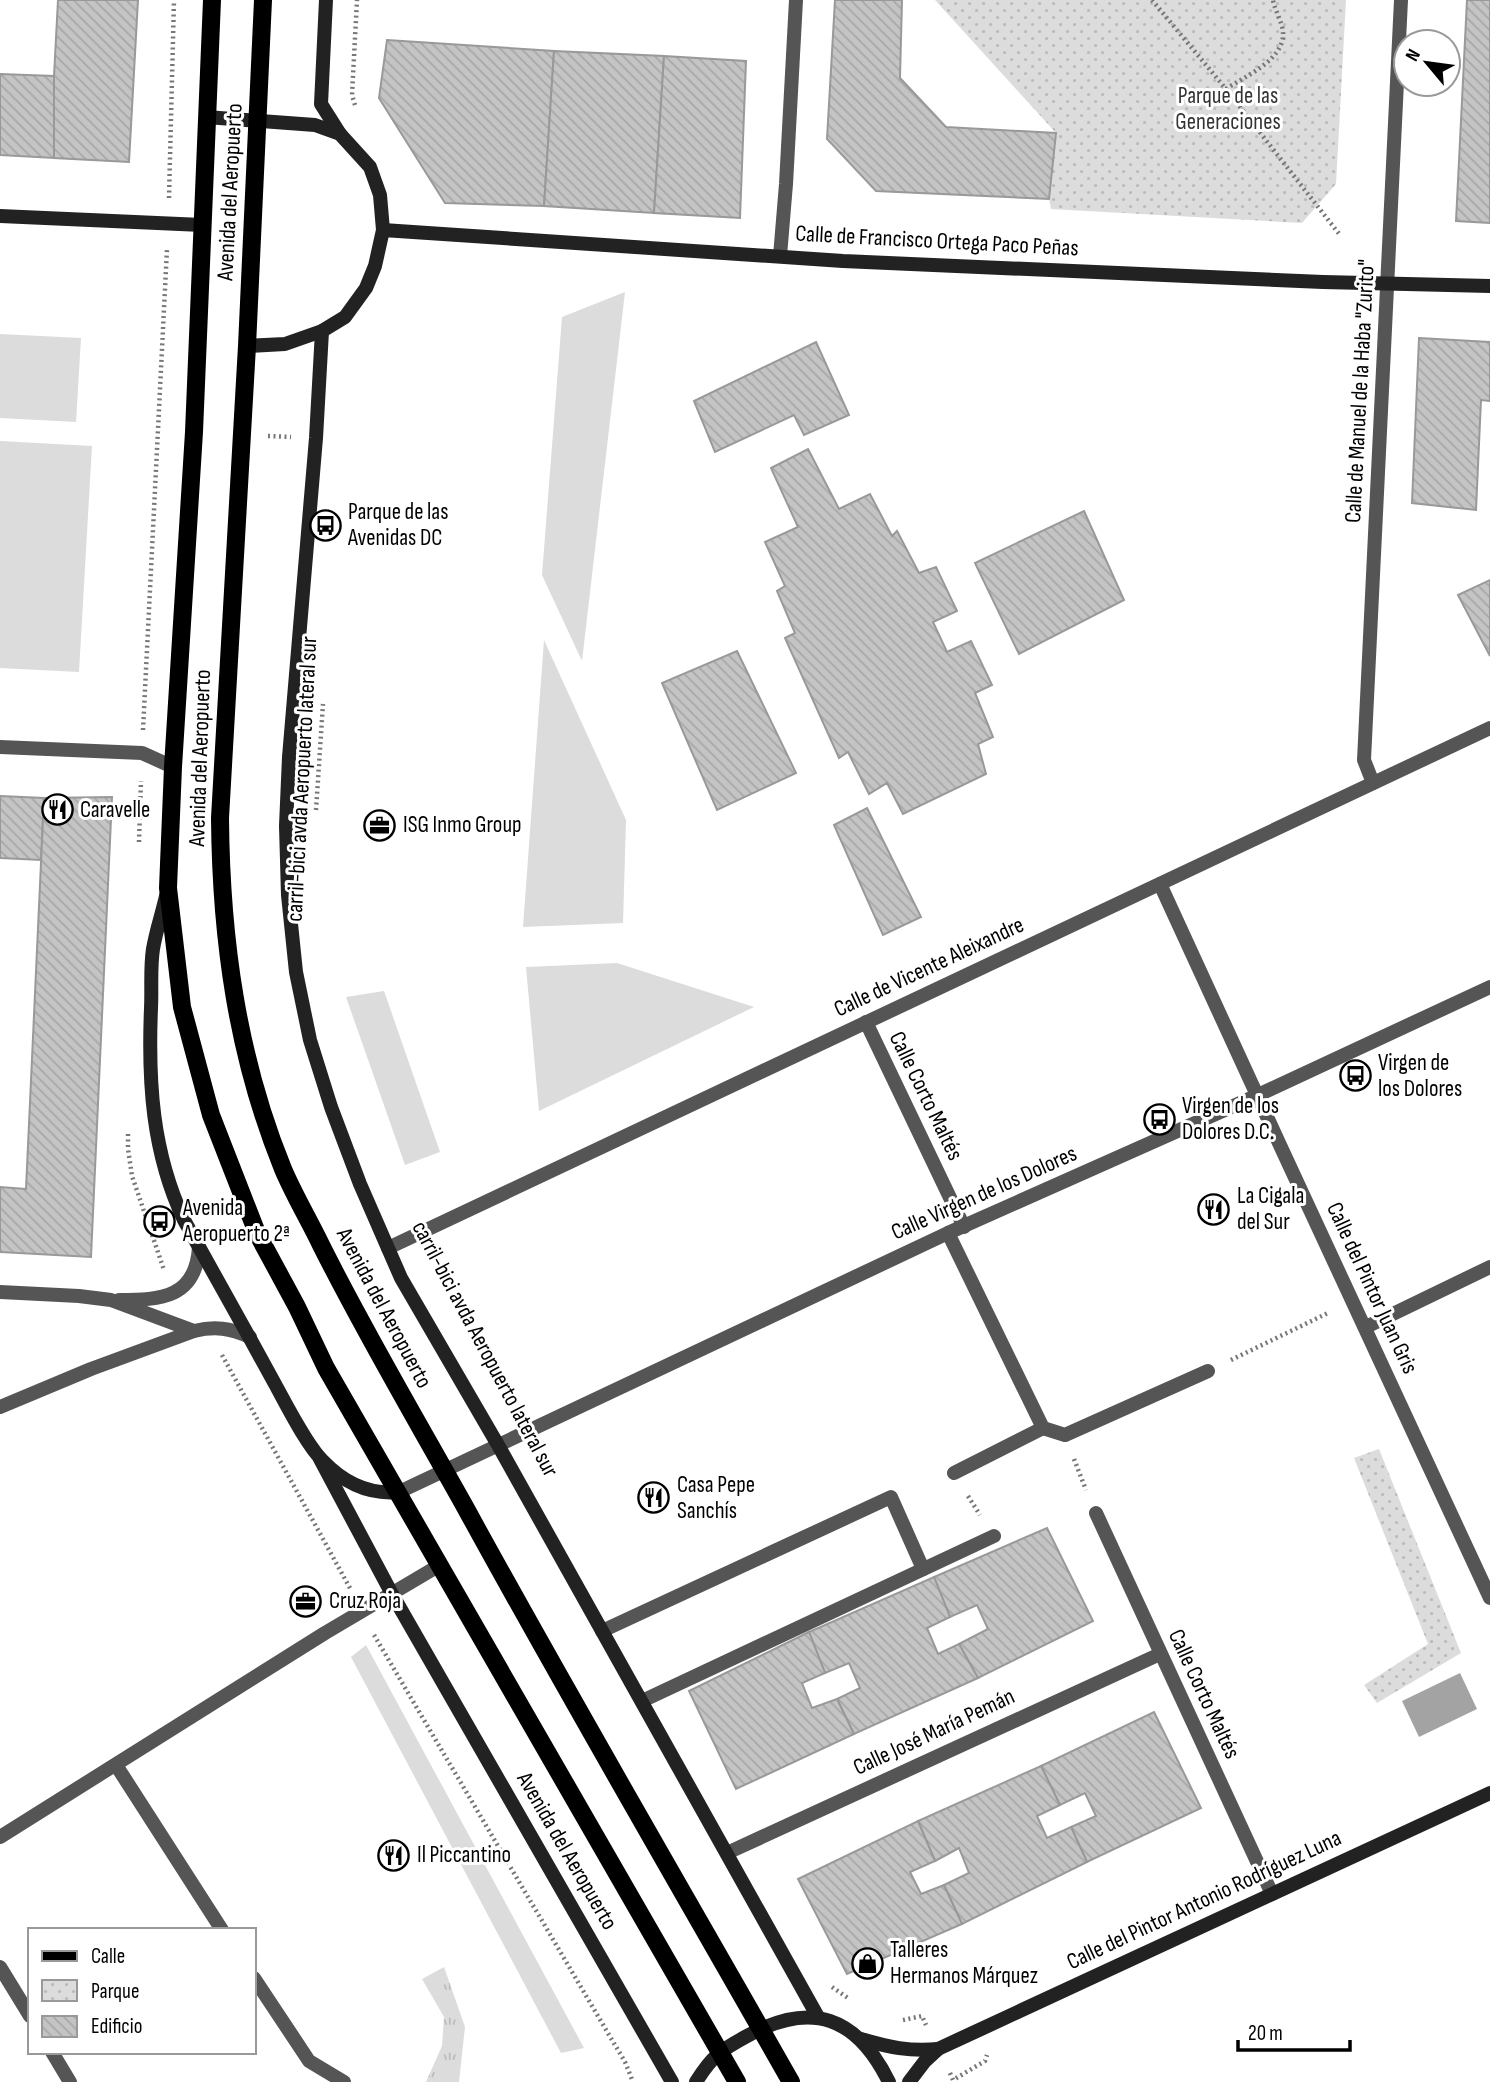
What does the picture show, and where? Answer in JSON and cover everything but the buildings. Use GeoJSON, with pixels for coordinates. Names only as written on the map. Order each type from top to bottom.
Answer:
{"type":"FeatureCollection","features":[{"type":"Feature","properties":{"kind":"main road","name":"Avenida del Aeropuerto"},"geometry":{"type":"LineString","coordinates":[[212,0],[194,432],[168,888],[182,1007],[211,1115],[235,1180],[257,1233],[298,1307],[326,1368],[737,2082]]}},
{"type":"Feature","properties":{"kind":"main road","name":"Avenida del Aeropuerto"},"geometry":{"type":"LineString","coordinates":[[263,0],[247,346],[220,818],[221,890],[235,1006],[264,1118],[284,1172],[338,1279],[509,1589],[791,2082]]}},
{"type":"Feature","properties":{"kind":"street"},"geometry":{"type":"LineString","coordinates":[[247,346],[285,344],[322,331],[345,317],[366,288],[375,266],[383,230],[380,195],[370,167],[340,134],[321,104],[326,0]]}},
{"type":"Feature","properties":{"kind":"street"},"geometry":{"type":"LineString","coordinates":[[780,256],[796,0]]}},
{"type":"Feature","properties":{"kind":"street","name":"Calle de Manuel de la Haba \"Zurito\""},"geometry":{"type":"LineString","coordinates":[[1373,783],[1364,760],[1401,0]]}},
{"type":"Feature","properties":{"kind":"street"},"geometry":{"type":"LineString","coordinates":[[206,117],[315,125],[340,134]]}},
{"type":"Feature","properties":{"kind":"street"},"geometry":{"type":"LineString","coordinates":[[0,216],[202,225]]}},
{"type":"Feature","properties":{"kind":"street","name":"Calle de Francisco Ortega Paco Peñas"},"geometry":{"type":"LineString","coordinates":[[383,230],[857,261],[1490,286]]}},
{"type":"Feature","properties":{"kind":"street","name":"Avenida del Aeropuerto"},"geometry":{"type":"LineString","coordinates":[[322,331],[286,826],[288,895],[296,972],[310,1040],[331,1107],[388,1248],[423,1318],[498,1445],[818,2017]]}},
{"type":"Feature","properties":{"kind":"street","name":"Calle de Vicente Aleixandre"},"geometry":{"type":"LineString","coordinates":[[388,1248],[1490,727]]}},
{"type":"Feature","properties":{"kind":"street"},"geometry":{"type":"LineString","coordinates":[[0,747],[142,753],[173,767]]}},
{"type":"Feature","properties":{"kind":"street","name":"Calle del Pintor Juan Gris"},"geometry":{"type":"LineString","coordinates":[[1160,884],[1490,1598]]}},
{"type":"Feature","properties":{"kind":"street","name":"Avenida del Aeropuerto"},"geometry":{"type":"LineString","coordinates":[[168,888],[153,950],[149,1056],[151,1105],[172,1194],[392,1594],[672,2082]]}},
{"type":"Feature","properties":{"kind":"street","name":"Calle Virgen de los Dolores"},"geometry":{"type":"LineString","coordinates":[[498,1445],[948,1233],[1256,1096],[1490,987]]}},
{"type":"Feature","properties":{"kind":"street","name":"Calle Corto Maltés"},"geometry":{"type":"LineString","coordinates":[[866,1022],[964,1227]]}},
{"type":"Feature","properties":{"kind":"street"},"geometry":{"type":"LineString","coordinates":[[948,1233],[1043,1428]]}},
{"type":"Feature","properties":{"kind":"street"},"geometry":{"type":"LineString","coordinates":[[0,1292],[111,1300],[160,1298],[178,1291],[188,1283],[195,1270],[199,1247]]}},
{"type":"Feature","properties":{"kind":"street"},"geometry":{"type":"LineString","coordinates":[[1366,1327],[1490,1267]]}},
{"type":"Feature","properties":{"kind":"street"},"geometry":{"type":"LineString","coordinates":[[111,1300],[194,1331]]}},
{"type":"Feature","properties":{"kind":"street"},"geometry":{"type":"LineString","coordinates":[[0,1407],[91,1369],[194,1331],[228,1328],[250,1338]]}},
{"type":"Feature","properties":{"kind":"street"},"geometry":{"type":"LineString","coordinates":[[954,1472],[1043,1428],[1065,1435],[1208,1371]]}},
{"type":"Feature","properties":{"kind":"street"},"geometry":{"type":"LineString","coordinates":[[399,1492],[498,1445]]}},
{"type":"Feature","properties":{"kind":"street","name":"Avenida del Aeropuerto"},"geometry":{"type":"LineString","coordinates":[[320,1459],[340,1476],[360,1487],[379,1494],[399,1492]]}},
{"type":"Feature","properties":{"kind":"street"},"geometry":{"type":"LineString","coordinates":[[602,1631],[891,1497],[923,1570]]}},
{"type":"Feature","properties":{"kind":"street","name":"Calle Corto Maltés"},"geometry":{"type":"LineString","coordinates":[[1096,1513],[1272,1894]]}},
{"type":"Feature","properties":{"kind":"street"},"geometry":{"type":"LineString","coordinates":[[642,1701],[994,1536]]}},
{"type":"Feature","properties":{"kind":"street"},"geometry":{"type":"LineString","coordinates":[[0,1837],[325,1633],[440,1565]]}},
{"type":"Feature","properties":{"kind":"street","name":"Calle José María Pemán"},"geometry":{"type":"LineString","coordinates":[[727,1853],[1160,1654]]}},
{"type":"Feature","properties":{"kind":"street"},"geometry":{"type":"LineString","coordinates":[[116,1765],[221,1928]]}},
{"type":"Feature","properties":{"kind":"street","name":"Calle del Pintor Antonio Rodríguez Luna"},"geometry":{"type":"LineString","coordinates":[[909,2082],[938,2049],[1490,1793]]}},
{"type":"Feature","properties":{"kind":"street"},"geometry":{"type":"LineString","coordinates":[[0,1967],[28,2013]]}},
{"type":"Feature","properties":{"kind":"street"},"geometry":{"type":"LineString","coordinates":[[256,1981],[309,2061],[344,2082]]}},
{"type":"Feature","properties":{"kind":"street"},"geometry":{"type":"LineString","coordinates":[[696,2082],[719,2052],[761,2028],[794,2018],[818,2017],[841,2025],[861,2039],[880,2064],[889,2082]]}},
{"type":"Feature","properties":{"kind":"street","name":"Calle del Pintor Antonio Rodríguez Luna"},"geometry":{"type":"LineString","coordinates":[[861,2039],[894,2048],[919,2051],[938,2049]]}},
{"type":"Feature","properties":{"kind":"street"},"geometry":{"type":"LineString","coordinates":[[53,2054],[70,2082]]}},
{"type":"Feature","properties":{"kind":"path"},"geometry":{"type":"LineString","coordinates":[[357,0],[352,95],[358,117]]}},
{"type":"Feature","properties":{"kind":"path"},"geometry":{"type":"LineString","coordinates":[[1152,0],[1226,89],[1340,235]]}},
{"type":"Feature","properties":{"kind":"path"},"geometry":{"type":"LineString","coordinates":[[1226,89],[1270,60],[1279,50],[1283,29],[1273,0]]}},
{"type":"Feature","properties":{"kind":"path","name":"carril-bici avda Aeropuerto lateral sur"},"geometry":{"type":"LineString","coordinates":[[316,811],[323,701]]}},
{"type":"Feature","properties":{"kind":"path"},"geometry":{"type":"LineString","coordinates":[[1208,1371],[1353,1300]]}},
{"type":"Feature","properties":{"kind":"path"},"geometry":{"type":"LineString","coordinates":[[1065,1435],[1096,1513]]}},
{"type":"Feature","properties":{"kind":"path"},"geometry":{"type":"LineString","coordinates":[[954,1472],[994,1536]]}},
{"type":"Feature","properties":{"kind":"path"},"geometry":{"type":"LineString","coordinates":[[593,2010],[625,2062],[633,2082]]}},
{"type":"Feature","properties":{"kind":"green space","name":"Parque de las Generaciones"},"geometry":{"type":"Polygon","coordinates":[[[935,0],[1346,0],[1336,184],[1302,223],[1051,209],[1049,199],[1056,133],[935,0]]]}},
{"type":"Feature","properties":{"kind":"green space"},"geometry":{"type":"Polygon","coordinates":[[[625,292],[582,661],[542,575],[562,317],[625,292]]]}},
{"type":"Feature","properties":{"kind":"green space"},"geometry":{"type":"Polygon","coordinates":[[[0,334],[81,338],[76,422],[0,418],[0,334]]]}},
{"type":"Feature","properties":{"kind":"green space"},"geometry":{"type":"Polygon","coordinates":[[[0,441],[92,446],[79,672],[0,668],[0,441]]]}},
{"type":"Feature","properties":{"kind":"green space"},"geometry":{"type":"Polygon","coordinates":[[[544,640],[626,820],[623,923],[523,927],[544,640]]]}},
{"type":"Feature","properties":{"kind":"green space"},"geometry":{"type":"Polygon","coordinates":[[[617,963],[754,1007],[539,1111],[526,967],[617,963]]]}},
{"type":"Feature","properties":{"kind":"green space"},"geometry":{"type":"Polygon","coordinates":[[[384,991],[440,1152],[405,1165],[346,997],[384,991]]]}},
{"type":"Feature","properties":{"kind":"green space"},"geometry":{"type":"Polygon","coordinates":[[[1379,1449],[1461,1653],[1377,1703],[1364,1685],[1428,1644],[1354,1458],[1379,1449]]]}},
{"type":"Feature","properties":{"kind":"green space"},"geometry":{"type":"Polygon","coordinates":[[[366,1645],[584,2048],[561,2053],[351,1657],[366,1645]]]}},
{"type":"Feature","properties":{"kind":"green space"},"geometry":{"type":"Polygon","coordinates":[[[444,1967],[465,2027],[459,2082],[426,2082],[442,2046],[444,2017],[422,1979],[444,1967]]]}},
{"type":"Feature","properties":{"kind":"shaded area"},"geometry":{"type":"Polygon","coordinates":[[[1460,1673],[1477,1709],[1419,1737],[1402,1701],[1460,1673]]]}},
{"type":"Feature","properties":{"kind":"place","name":"Parque de las Avenidas DC"},"geometry":{"type":"Point","coordinates":[325,525]}},
{"type":"Feature","properties":{"kind":"place","name":"Caravelle"},"geometry":{"type":"Point","coordinates":[57,810]}},
{"type":"Feature","properties":{"kind":"place","name":"ISG Inmo Group"},"geometry":{"type":"Point","coordinates":[380,825]}},
{"type":"Feature","properties":{"kind":"place","name":"Virgen de los Dolores"},"geometry":{"type":"Point","coordinates":[1355,1076]}},
{"type":"Feature","properties":{"kind":"place","name":"Virgen de los Dolores D.C."},"geometry":{"type":"Point","coordinates":[1159,1119]}},
{"type":"Feature","properties":{"kind":"place","name":"La Cigala del Sur"},"geometry":{"type":"Point","coordinates":[1214,1209]}},
{"type":"Feature","properties":{"kind":"place","name":"Avenida Aeropuerto 2ª"},"geometry":{"type":"Point","coordinates":[160,1221]}},
{"type":"Feature","properties":{"kind":"place","name":"Casa Pepe Sanchís"},"geometry":{"type":"Point","coordinates":[654,1498]}},
{"type":"Feature","properties":{"kind":"place","name":"Cruz Roja"},"geometry":{"type":"Point","coordinates":[306,1601]}},
{"type":"Feature","properties":{"kind":"place","name":"Il Piccantino"},"geometry":{"type":"Point","coordinates":[394,1855]}},
{"type":"Feature","properties":{"kind":"place","name":"Talleres Hermanos Márquez"},"geometry":{"type":"Point","coordinates":[867,1963]}}]}
